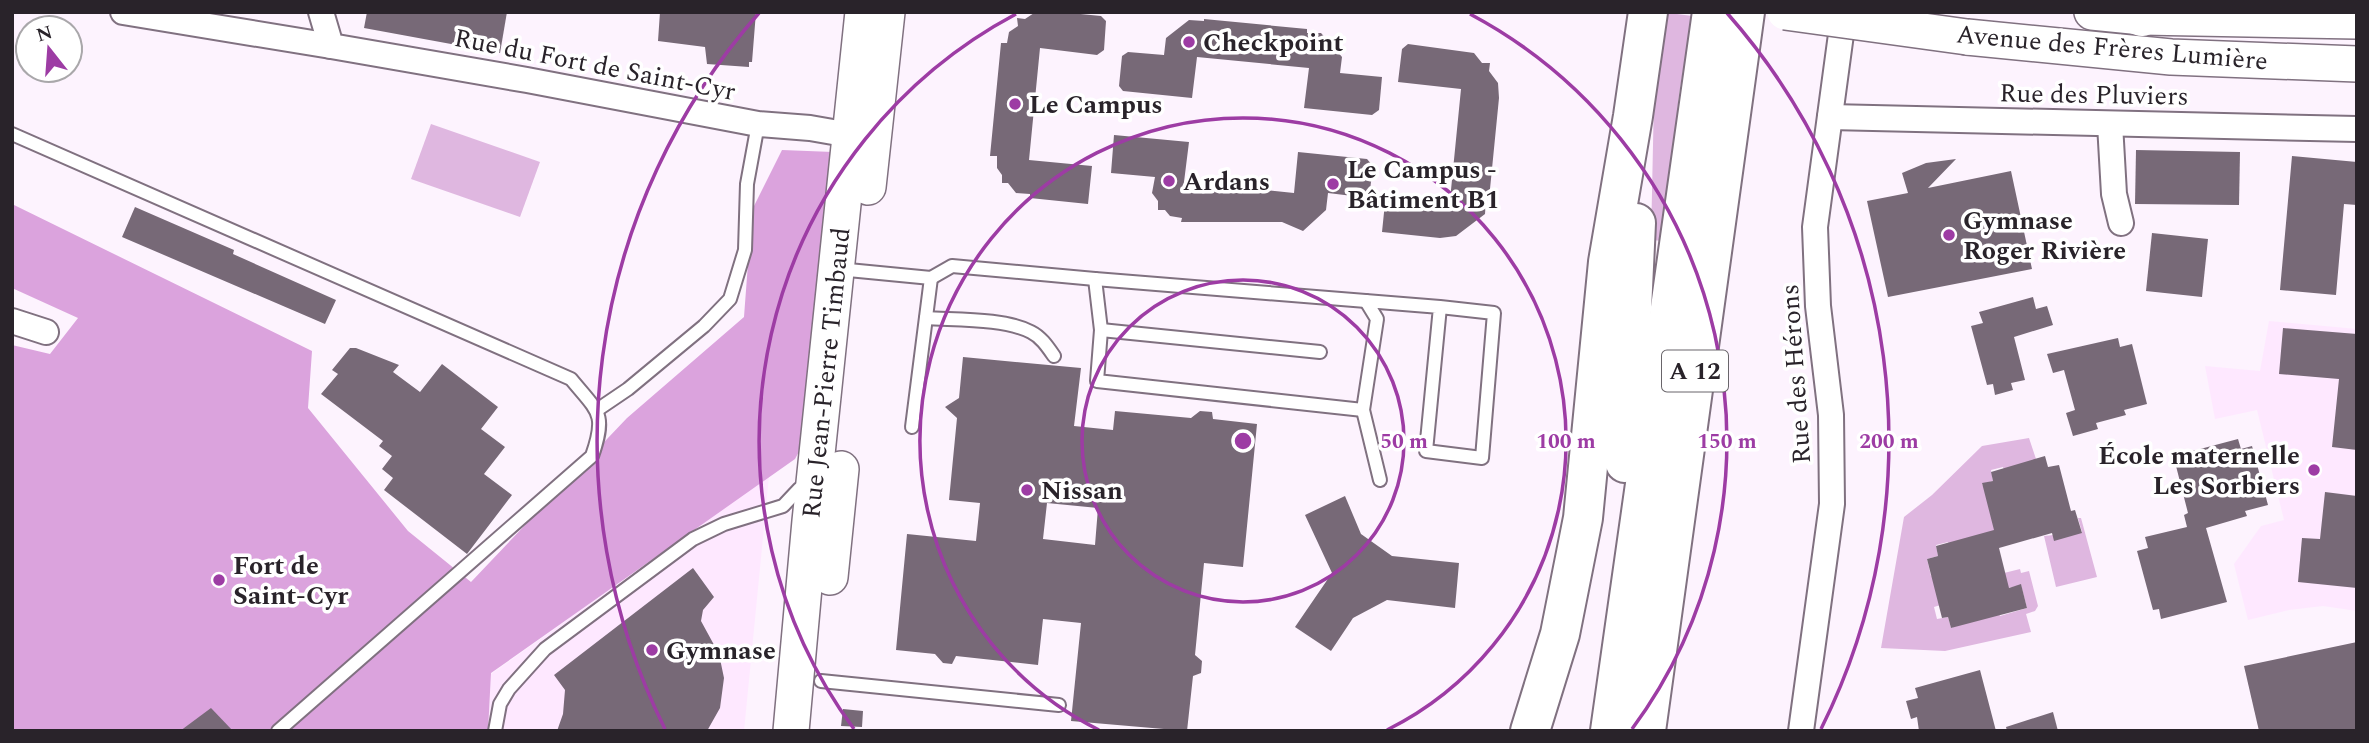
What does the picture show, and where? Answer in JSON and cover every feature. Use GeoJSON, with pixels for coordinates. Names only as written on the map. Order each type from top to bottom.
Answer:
{"type":"FeatureCollection","features":[{"type":"Feature","properties":{"kind":"highway"},"geometry":{"type":"LineString","coordinates":[[1530,731],[1560,634],[1583,518],[1608,262],[1648,12]]}},
{"type":"Feature","properties":{"kind":"highway","name":"A 12"},"geometry":{"type":"LineString","coordinates":[[1610,731],[1712,12]]}},
{"type":"Feature","properties":{"kind":"highway","name":"A 12"},"geometry":{"type":"LineString","coordinates":[[1646,731],[1745,12]]}},
{"type":"Feature","properties":{"kind":"highway"},"geometry":{"type":"LineString","coordinates":[[1633,116],[1638,170],[1624,481],[1639,526]]}},
{"type":"Feature","properties":{"kind":"main road","name":"Rue Jean-Pierre Timbaud"},"geometry":{"type":"LineString","coordinates":[[791,731],[804,517],[827,487],[849,270],[850,135],[863,12]]}},
{"type":"Feature","properties":{"kind":"main road","name":"Rue Jean-Pierre Timbaud"},"geometry":{"type":"LineString","coordinates":[[849,270],[867,192],[887,12]]}},
{"type":"Feature","properties":{"kind":"main road","name":"Avenue des Frères Lumière"},"geometry":{"type":"LineString","coordinates":[[1786,12],[1967,37],[2171,57],[2357,64]]}},
{"type":"Feature","properties":{"kind":"main road","name":"Avenue des Frères Lumière"},"geometry":{"type":"LineString","coordinates":[[2092,12],[2357,20]]}},
{"type":"Feature","properties":{"kind":"main road","name":"Rue Jean-Pierre Timbaud"},"geometry":{"type":"LineString","coordinates":[[804,517],[821,681],[815,731]]}},
{"type":"Feature","properties":{"kind":"street","name":"Rue du Fort de Saint-Cyr"},"geometry":{"type":"LineString","coordinates":[[123,12],[527,80],[758,124],[810,128],[850,135]]}},
{"type":"Feature","properties":{"kind":"street"},"geometry":{"type":"LineString","coordinates":[[321,12],[331,46]]}},
{"type":"Feature","properties":{"kind":"street","name":"Rue des Hérons"},"geometry":{"type":"LineString","coordinates":[[1801,731],[1832,504],[1831,415],[1818,306],[1815,227],[1844,12]]}},
{"type":"Feature","properties":{"kind":"street","name":"Rue des Pluviers"},"geometry":{"type":"LineString","coordinates":[[1830,117],[2357,129]]}},
{"type":"Feature","properties":{"kind":"street"},"geometry":{"type":"LineString","coordinates":[[2110,124],[2114,194],[2121,223]]}},
{"type":"Feature","properties":{"kind":"street"},"geometry":{"type":"LineString","coordinates":[[12,321],[46,332]]}},
{"type":"Feature","properties":{"kind":"lane"},"geometry":{"type":"LineString","coordinates":[[597,410],[628,389],[704,326],[730,299],[745,250],[747,184],[758,124]]}},
{"type":"Feature","properties":{"kind":"lane"},"geometry":{"type":"LineString","coordinates":[[12,134],[571,379],[597,410],[601,430],[592,456],[278,731]]}},
{"type":"Feature","properties":{"kind":"lane"},"geometry":{"type":"LineString","coordinates":[[849,270],[932,278],[952,266],[1440,307],[1494,313],[1482,458],[1426,452],[1440,307]]}},
{"type":"Feature","properties":{"kind":"lane"},"geometry":{"type":"LineString","coordinates":[[912,427],[932,278]]}},
{"type":"Feature","properties":{"kind":"lane"},"geometry":{"type":"LineString","coordinates":[[1095,279],[1101,330],[1097,381],[1363,410]]}},
{"type":"Feature","properties":{"kind":"lane"},"geometry":{"type":"LineString","coordinates":[[1366,301],[1377,319],[1363,410],[1380,480]]}},
{"type":"Feature","properties":{"kind":"lane"},"geometry":{"type":"LineString","coordinates":[[926,318],[1016,326],[1043,340],[1054,356]]}},
{"type":"Feature","properties":{"kind":"lane"},"geometry":{"type":"LineString","coordinates":[[1101,330],[1320,352]]}},
{"type":"Feature","properties":{"kind":"lane"},"geometry":{"type":"LineString","coordinates":[[495,731],[500,704],[509,689],[545,649],[693,539],[724,524],[804,517],[799,489],[827,487]]}},
{"type":"Feature","properties":{"kind":"lane"},"geometry":{"type":"LineString","coordinates":[[821,681],[1059,705]]}},
{"type":"Feature","properties":{"kind":"shaded area"},"geometry":{"type":"Polygon","coordinates":[[[1662,12],[1692,16],[1679,95],[1663,241],[1651,240],[1654,97],[1662,12]]]}},
{"type":"Feature","properties":{"kind":"shaded area"},"geometry":{"type":"Polygon","coordinates":[[[431,124],[540,162],[520,217],[411,179],[431,124]]]}},
{"type":"Feature","properties":{"kind":"shaded area","name":"Fort de Saint-Cyr"},"geometry":{"type":"Polygon","coordinates":[[[782,150],[833,152],[802,446],[795,459],[491,673],[488,731],[12,731],[12,345],[50,354],[78,318],[12,288],[12,204],[312,351],[308,408],[408,531],[471,582],[627,418],[744,317],[752,210],[782,150]]]}},
{"type":"Feature","properties":{"kind":"shaded area","name":"École maternelle Les Sorbiers"},"geometry":{"type":"Polygon","coordinates":[[[2269,321],[2357,329],[2357,611],[2323,606],[2289,610],[2248,620],[2234,564],[2261,526],[2284,520],[2257,410],[2215,419],[2205,366],[2260,371],[2269,321]]]}},
{"type":"Feature","properties":{"kind":"shaded area"},"geometry":{"type":"Polygon","coordinates":[[[2029,438],[2036,459],[2008,483],[2003,467],[1991,470],[1993,481],[1982,484],[2006,527],[1953,558],[1948,542],[1936,545],[1938,556],[1927,559],[1931,576],[1938,575],[1950,602],[1934,607],[1937,619],[1948,617],[1951,628],[1997,609],[2000,616],[2027,608],[2021,585],[2004,589],[2000,574],[2020,569],[2021,573],[2029,571],[2038,606],[2035,611],[2026,614],[2031,632],[1945,651],[1881,648],[1904,517],[1932,495],[1982,446],[2029,438]]]}},
{"type":"Feature","properties":{"kind":"shaded area"},"geometry":{"type":"Polygon","coordinates":[[[769,476],[744,731],[488,731],[491,674],[769,476]]]}},
{"type":"Feature","properties":{"kind":"shaded area"},"geometry":{"type":"Polygon","coordinates":[[[2078,518],[2081,518],[2097,577],[2056,587],[2044,536],[2082,532],[2078,518]]]}},
{"type":"Feature","properties":{"kind":"building"},"geometry":{"type":"Polygon","coordinates":[[[367,12],[507,12],[500,53],[364,28],[367,12]]]}},
{"type":"Feature","properties":{"kind":"building"},"geometry":{"type":"Polygon","coordinates":[[[660,12],[756,12],[752,62],[749,62],[749,67],[707,64],[705,47],[658,41],[660,12]]]}},
{"type":"Feature","properties":{"kind":"building","name":"Le Campus"},"geometry":{"type":"Polygon","coordinates":[[[1060,12],[1101,16],[1106,21],[1104,50],[1097,55],[1040,48],[1029,160],[1092,166],[1088,204],[1030,198],[1030,194],[1016,193],[1008,183],[1002,183],[1002,175],[997,168],[997,156],[990,156],[1001,43],[1007,43],[1009,32],[1018,26],[1017,18],[1025,19],[1034,13],[1060,12]]]}},
{"type":"Feature","properties":{"kind":"building"},"geometry":{"type":"Polygon","coordinates":[[[1204,19],[1307,29],[1307,33],[1321,33],[1328,41],[1336,42],[1336,50],[1342,57],[1340,73],[1382,77],[1379,110],[1372,115],[1304,108],[1309,68],[1197,57],[1192,98],[1123,91],[1119,86],[1122,56],[1128,52],[1164,55],[1166,38],[1189,20],[1204,19]]]}},
{"type":"Feature","properties":{"kind":"building"},"geometry":{"type":"Polygon","coordinates":[[[1408,44],[1474,53],[1482,63],[1490,63],[1489,71],[1498,83],[1499,98],[1489,199],[1486,198],[1485,214],[1456,236],[1440,238],[1382,232],[1386,193],[1450,200],[1461,89],[1398,82],[1402,49],[1408,44]]]}},
{"type":"Feature","properties":{"kind":"building","name":"Le Campus - Bâtiment B1"},"geometry":{"type":"Polygon","coordinates":[[[1114,135],[1189,142],[1184,182],[1294,193],[1298,152],[1367,159],[1373,166],[1369,198],[1328,193],[1326,210],[1303,231],[1282,222],[1181,222],[1182,218],[1170,216],[1165,210],[1158,210],[1158,201],[1152,193],[1155,177],[1111,173],[1114,135]]]}},
{"type":"Feature","properties":{"kind":"building"},"geometry":{"type":"Polygon","coordinates":[[[2136,150],[2240,152],[2239,205],[2135,204],[2136,150]]]}},
{"type":"Feature","properties":{"kind":"building"},"geometry":{"type":"Polygon","coordinates":[[[2292,156],[2357,162],[2357,205],[2344,204],[2336,295],[2280,290],[2292,156]]]}},
{"type":"Feature","properties":{"kind":"building","name":"Gymnase Roger Rivière"},"geometry":{"type":"Polygon","coordinates":[[[1956,159],[1928,188],[2011,171],[2032,269],[1888,297],[1867,201],[1908,193],[1902,173],[1926,163],[1956,159]]]}},
{"type":"Feature","properties":{"kind":"building"},"geometry":{"type":"Polygon","coordinates":[[[135,207],[234,250],[233,254],[336,300],[325,324],[122,237],[135,207]]]}},
{"type":"Feature","properties":{"kind":"building"},"geometry":{"type":"Polygon","coordinates":[[[2152,233],[2208,239],[2202,297],[2146,291],[2152,233]]]}},
{"type":"Feature","properties":{"kind":"building"},"geometry":{"type":"Polygon","coordinates":[[[2033,297],[2036,309],[2047,306],[2053,325],[2014,337],[2025,380],[2011,383],[2013,390],[1995,395],[1993,384],[1987,385],[1971,326],[1983,323],[1979,312],[2033,297]]]}},
{"type":"Feature","properties":{"kind":"building"},"geometry":{"type":"Polygon","coordinates":[[[2283,328],[2357,334],[2357,450],[2332,447],[2339,379],[2279,374],[2283,328]]]}},
{"type":"Feature","properties":{"kind":"building"},"geometry":{"type":"Polygon","coordinates":[[[2118,338],[2120,347],[2132,344],[2147,404],[2124,410],[2126,415],[2096,423],[2098,429],[2073,436],[2066,413],[2075,410],[2064,370],[2053,373],[2047,354],[2118,338]]]}},
{"type":"Feature","properties":{"kind":"building"},"geometry":{"type":"Polygon","coordinates":[[[350,348],[399,365],[393,372],[420,392],[442,364],[498,407],[481,429],[505,447],[484,474],[512,495],[467,554],[384,490],[393,478],[382,469],[392,456],[379,446],[383,441],[321,394],[338,374],[332,370],[350,348]]]}},
{"type":"Feature","properties":{"kind":"building"},"geometry":{"type":"Polygon","coordinates":[[[963,357],[1081,368],[1074,426],[1113,430],[1115,411],[1191,418],[1200,411],[1212,412],[1213,419],[1257,424],[1243,567],[1204,563],[1195,655],[1202,661],[1201,673],[1193,676],[1187,731],[1071,721],[1081,623],[1043,619],[1038,665],[956,656],[952,664],[943,663],[935,654],[896,650],[907,534],[976,541],[980,503],[949,500],[957,418],[945,407],[959,398],[963,357]],[[1047,503],[1043,539],[1095,545],[1098,508],[1047,503]]]}},
{"type":"Feature","properties":{"kind":"building"},"geometry":{"type":"Polygon","coordinates":[[[2238,439],[2241,449],[2252,446],[2268,505],[2245,511],[2247,516],[2206,528],[2227,602],[2161,619],[2159,609],[2153,610],[2137,551],[2148,548],[2145,537],[2187,527],[2184,515],[2188,513],[2176,466],[2187,463],[2185,453],[2238,439]]]}},
{"type":"Feature","properties":{"kind":"building"},"geometry":{"type":"Polygon","coordinates":[[[2045,456],[2048,467],[2059,465],[2071,511],[2075,510],[2082,533],[2054,541],[2052,533],[1999,548],[2009,588],[2021,584],[2027,608],[1951,628],[1948,617],[1942,618],[1927,559],[1938,556],[1936,546],[1994,530],[1982,483],[1993,481],[1991,472],[2045,456]]]}},
{"type":"Feature","properties":{"kind":"building"},"geometry":{"type":"Polygon","coordinates":[[[2325,492],[2357,496],[2357,588],[2298,582],[2302,538],[2320,539],[2325,492]]]}},
{"type":"Feature","properties":{"kind":"building"},"geometry":{"type":"Polygon","coordinates":[[[1345,496],[1361,534],[1392,556],[1459,563],[1455,608],[1387,600],[1353,618],[1331,651],[1295,627],[1332,573],[1305,515],[1345,496]]]}},
{"type":"Feature","properties":{"kind":"building","name":"Gymnase"},"geometry":{"type":"Polygon","coordinates":[[[693,568],[714,597],[703,610],[701,621],[719,654],[724,678],[720,708],[707,731],[557,731],[563,714],[565,690],[554,675],[693,568]]]}},
{"type":"Feature","properties":{"kind":"building"},"geometry":{"type":"Polygon","coordinates":[[[2357,642],[2357,731],[2259,731],[2244,666],[2357,642]]]}},
{"type":"Feature","properties":{"kind":"building"},"geometry":{"type":"Polygon","coordinates":[[[1980,670],[1996,731],[1919,731],[1917,717],[1911,719],[1906,701],[1918,698],[1915,688],[1980,670]]]}},
{"type":"Feature","properties":{"kind":"building"},"geometry":{"type":"Polygon","coordinates":[[[211,708],[233,731],[180,731],[211,708]]]}},
{"type":"Feature","properties":{"kind":"building"},"geometry":{"type":"Polygon","coordinates":[[[843,709],[863,711],[862,727],[841,726],[843,709]]]}},
{"type":"Feature","properties":{"kind":"building"},"geometry":{"type":"Polygon","coordinates":[[[2053,712],[2058,731],[2007,731],[2006,727],[2053,712]]]}},
{"type":"Feature","properties":{"kind":"place","name":"Checkpoint"},"geometry":{"type":"Point","coordinates":[1189,42]}},
{"type":"Feature","properties":{"kind":"place","name":"Le Campus"},"geometry":{"type":"Point","coordinates":[1015,104]}},
{"type":"Feature","properties":{"kind":"place","name":"Ardans"},"geometry":{"type":"Point","coordinates":[1169,181]}},
{"type":"Feature","properties":{"kind":"place","name":"Le Campus - Bâtiment B1"},"geometry":{"type":"Point","coordinates":[1333,184]}},
{"type":"Feature","properties":{"kind":"place","name":"Gymnase Roger Rivière"},"geometry":{"type":"Point","coordinates":[1949,235]}},
{"type":"Feature","properties":{"kind":"place","name":"École maternelle Les Sorbiers"},"geometry":{"type":"Point","coordinates":[2314,470]}},
{"type":"Feature","properties":{"kind":"place","name":"Nissan"},"geometry":{"type":"Point","coordinates":[1027,490]}},
{"type":"Feature","properties":{"kind":"place","name":"Fort de Saint-Cyr"},"geometry":{"type":"Point","coordinates":[219,580]}},
{"type":"Feature","properties":{"kind":"place","name":"Gymnase"},"geometry":{"type":"Point","coordinates":[652,650]}}]}
